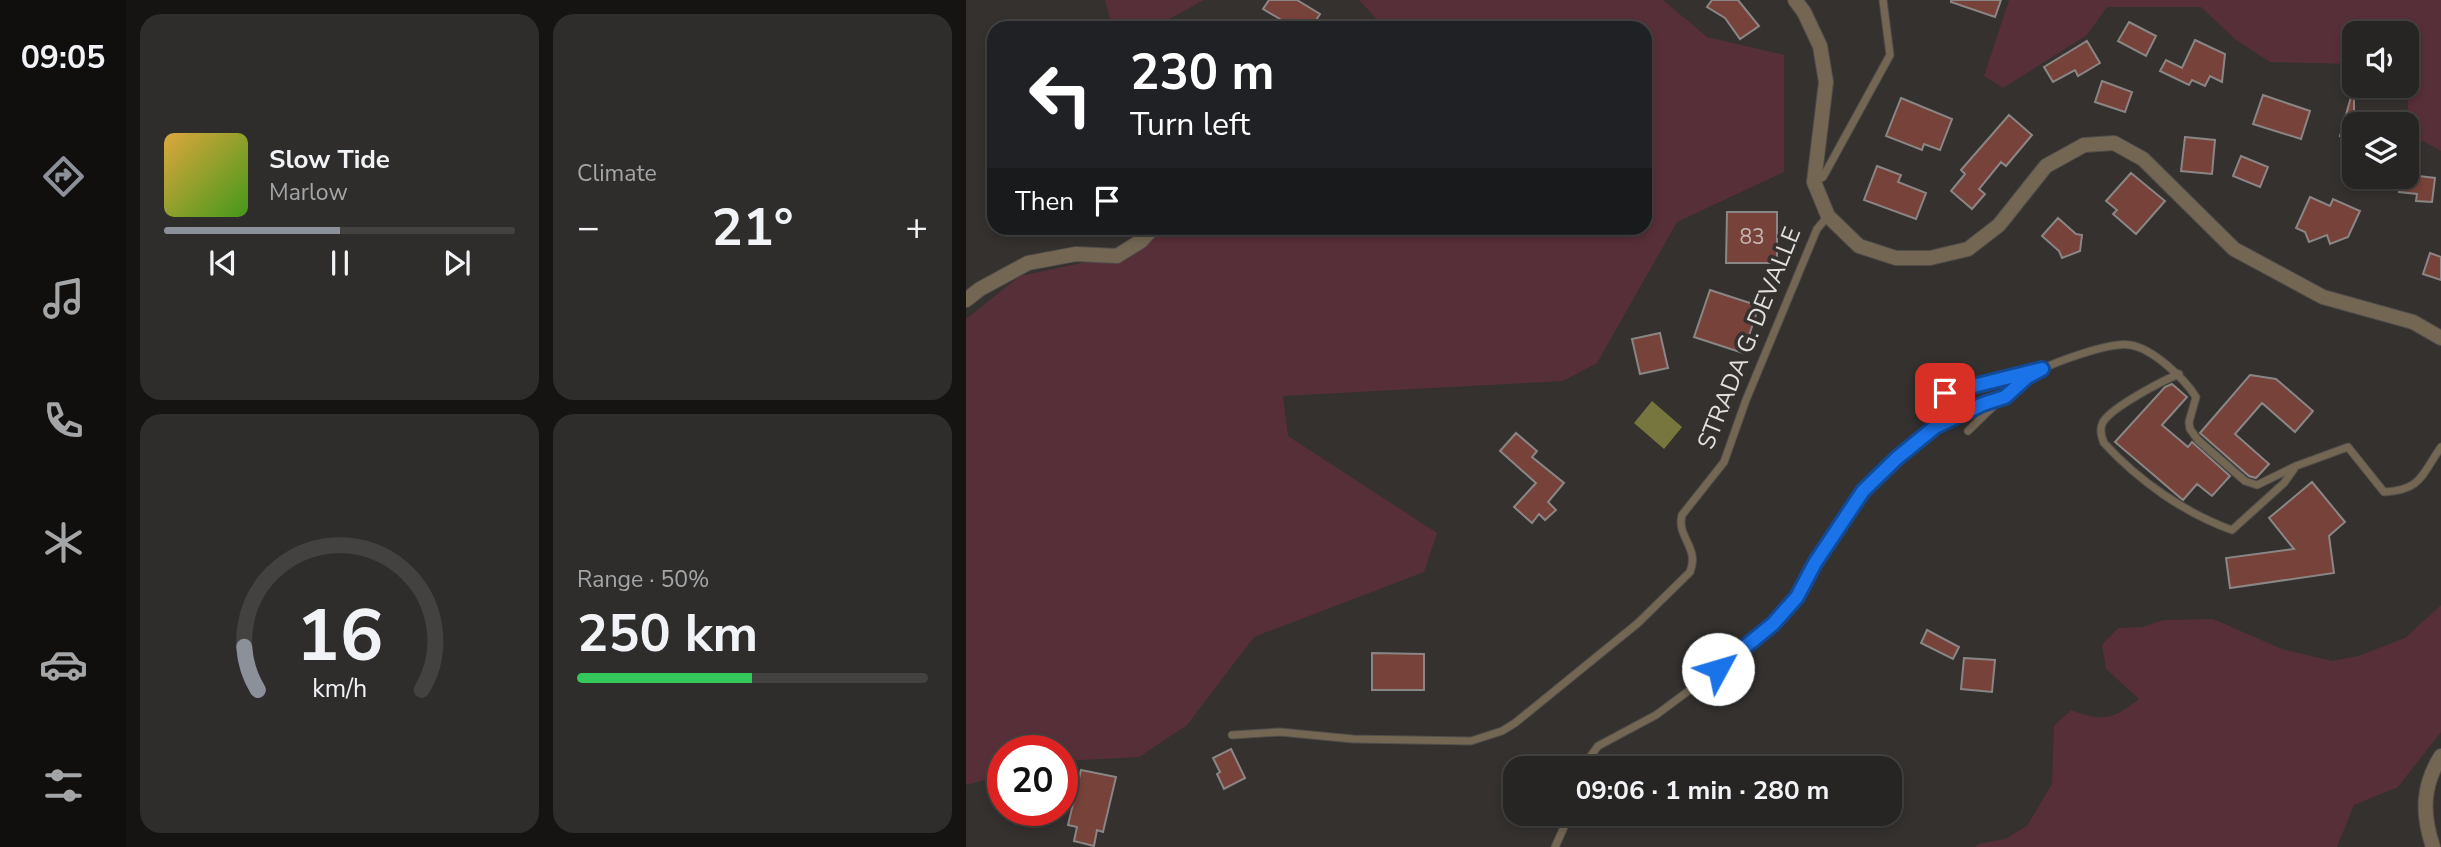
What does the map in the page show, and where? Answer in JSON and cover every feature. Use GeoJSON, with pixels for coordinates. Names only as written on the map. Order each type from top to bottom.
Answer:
{"type":"FeatureCollection","features":[{"type":"Feature","properties":{"kind":"street","name":"STRADA G. DEVALLE"},"geometry":{"type":"LineString","coordinates":[[1795,0],[1804,12],[1820,46],[1826,82],[1814,182],[1828,216],[1859,246],[1896,258],[1930,258],[1968,249],[1999,225],[2046,166],[2084,145],[2114,143],[2143,159],[2234,249],[2323,297],[2413,322],[2441,338]]}},
{"type":"Feature","properties":{"kind":"street"},"geometry":{"type":"LineString","coordinates":[[966,300],[980,289],[1028,263],[1076,254],[1117,256],[1147,235]]}},
{"type":"Feature","properties":{"kind":"street"},"geometry":{"type":"LineString","coordinates":[[2433,847],[2426,827],[2424,797],[2431,772],[2441,756]]}},
{"type":"Feature","properties":{"kind":"lane"},"geometry":{"type":"LineString","coordinates":[[1814,182],[1823,177],[1890,55],[1883,0]]}},
{"type":"Feature","properties":{"kind":"lane","name":"STRADA G. DEVALLE"},"geometry":{"type":"LineString","coordinates":[[1231,735],[1280,732],[1353,739],[1471,741],[1502,731],[1515,723],[1638,623],[1690,572],[1693,555],[1681,530],[1682,515],[1724,462],[1746,400],[1816,229],[1828,216]]}},
{"type":"Feature","properties":{"kind":"lane"},"geometry":{"type":"LineString","coordinates":[[1945,393],[2042,369],[2088,352],[2124,344],[2134,345],[2179,374],[2196,397],[2189,422],[2190,429],[2245,481],[2257,485],[2296,466],[2348,447],[2384,492],[2405,490],[2416,484],[2441,447]]}},
{"type":"Feature","properties":{"kind":"lane"},"geometry":{"type":"LineString","coordinates":[[1968,431],[2027,377],[2042,369]]}},
{"type":"Feature","properties":{"kind":"lane"},"geometry":{"type":"LineString","coordinates":[[2179,374],[2161,381],[2115,410],[2102,424],[2101,436],[2104,443],[2148,483],[2214,524],[2232,530],[2284,483],[2296,466]]}},
{"type":"Feature","properties":{"kind":"lane"},"geometry":{"type":"LineString","coordinates":[[1591,756],[1598,746],[1656,715],[1773,624],[1797,597],[1815,563],[1863,491],[1897,458],[1935,427],[1983,404],[2005,397]]}},
{"type":"Feature","properties":{"kind":"lane"},"geometry":{"type":"LineString","coordinates":[[1555,847],[1565,826]]}},
{"type":"Feature","properties":{"kind":"shaded area"},"geometry":{"type":"Polygon","coordinates":[[[1105,0],[1204,0],[1166,21],[1111,21],[1105,0]]]}},
{"type":"Feature","properties":{"kind":"shaded area"},"geometry":{"type":"Polygon","coordinates":[[[1359,0],[1663,0],[1707,37],[1784,55],[1784,172],[1677,222],[1597,363],[1563,381],[1283,396],[1288,436],[1437,533],[1424,572],[1254,637],[1187,725],[1139,757],[1078,760],[1078,735],[987,735],[987,779],[966,785],[966,319],[1020,276],[1134,252],[1158,235],[1652,235],[1652,21],[1378,21],[1359,0]]]}},
{"type":"Feature","properties":{"kind":"shaded area"},"geometry":{"type":"Polygon","coordinates":[[[2009,0],[2441,0],[2441,151],[2419,138],[2419,112],[2408,112],[2407,98],[2419,98],[2419,21],[2342,21],[2342,64],[2270,62],[2236,40],[2201,7],[2107,7],[2087,35],[2003,88],[1984,76],[2009,0]]]}},
{"type":"Feature","properties":{"kind":"shaded area"},"geometry":{"type":"Polygon","coordinates":[[[1652,401],[1682,427],[1664,449],[1634,423],[1652,401]]]}},
{"type":"Feature","properties":{"kind":"shaded area"},"geometry":{"type":"Polygon","coordinates":[[[2441,605],[2441,732],[2398,787],[2354,805],[2337,847],[1975,847],[2005,839],[2027,826],[2052,784],[2054,726],[2071,710],[2107,717],[2122,711],[2139,699],[2106,669],[2102,645],[2118,628],[2142,627],[2164,620],[2213,619],[2282,649],[2332,661],[2358,656],[2405,638],[2441,605]]]}},
{"type":"Feature","properties":{"kind":"building"},"geometry":{"type":"Polygon","coordinates":[[[1269,0],[1297,0],[1320,14],[1316,21],[1283,21],[1263,9],[1269,0]]]}},
{"type":"Feature","properties":{"kind":"building"},"geometry":{"type":"Polygon","coordinates":[[[1712,0],[1738,0],[1759,26],[1740,39],[1725,18],[1707,7],[1712,0]]]}},
{"type":"Feature","properties":{"kind":"building"},"geometry":{"type":"Polygon","coordinates":[[[1951,0],[2001,0],[1995,17],[1951,0]]]}},
{"type":"Feature","properties":{"kind":"building"},"geometry":{"type":"Polygon","coordinates":[[[2129,22],[2156,36],[2146,56],[2118,41],[2129,22]]]}},
{"type":"Feature","properties":{"kind":"building"},"geometry":{"type":"Polygon","coordinates":[[[2195,40],[2225,54],[2222,82],[2210,76],[2205,86],[2192,80],[2189,85],[2160,71],[2166,60],[2182,68],[2195,40]]]}},
{"type":"Feature","properties":{"kind":"building"},"geometry":{"type":"Polygon","coordinates":[[[2087,41],[2100,63],[2078,76],[2075,70],[2053,82],[2044,67],[2087,41]]]}},
{"type":"Feature","properties":{"kind":"building"},"geometry":{"type":"Polygon","coordinates":[[[2102,81],[2132,92],[2125,112],[2095,102],[2102,81]]]}},
{"type":"Feature","properties":{"kind":"building"},"geometry":{"type":"Polygon","coordinates":[[[2263,95],[2310,111],[2301,139],[2253,124],[2263,95]]]}},
{"type":"Feature","properties":{"kind":"building"},"geometry":{"type":"Polygon","coordinates":[[[1901,98],[1952,119],[1940,150],[1924,144],[1922,150],[1886,136],[1901,98]]]}},
{"type":"Feature","properties":{"kind":"building"},"geometry":{"type":"Polygon","coordinates":[[[2351,98],[2354,98],[2354,112],[2347,112],[2351,98]]]}},
{"type":"Feature","properties":{"kind":"building"},"geometry":{"type":"Polygon","coordinates":[[[2009,115],[2032,135],[2006,166],[2001,162],[1979,189],[1985,194],[1972,209],[1951,191],[1965,174],[1961,170],[2009,115]]]}},
{"type":"Feature","properties":{"kind":"building"},"geometry":{"type":"Polygon","coordinates":[[[2185,137],[2215,140],[2212,174],[2181,171],[2185,137]]]}},
{"type":"Feature","properties":{"kind":"building"},"geometry":{"type":"Polygon","coordinates":[[[2241,156],[2268,167],[2260,187],[2233,176],[2241,156]]]}},
{"type":"Feature","properties":{"kind":"building"},"geometry":{"type":"Polygon","coordinates":[[[1877,166],[1901,175],[1898,182],[1926,193],[1916,219],[1864,200],[1877,166]]]}},
{"type":"Feature","properties":{"kind":"building"},"geometry":{"type":"Polygon","coordinates":[[[2131,173],[2165,201],[2136,234],[2113,214],[2117,210],[2106,201],[2131,173]]]}},
{"type":"Feature","properties":{"kind":"building"},"geometry":{"type":"Polygon","coordinates":[[[2419,176],[2435,178],[2432,202],[2416,201],[2417,194],[2399,192],[2399,189],[2419,189],[2419,176]]]}},
{"type":"Feature","properties":{"kind":"building"},"geometry":{"type":"Polygon","coordinates":[[[2310,197],[2330,206],[2333,199],[2360,211],[2348,237],[2330,244],[2327,235],[2309,242],[2305,232],[2296,228],[2310,197]]]}},
{"type":"Feature","properties":{"kind":"building"},"geometry":{"type":"Polygon","coordinates":[[[1727,212],[1777,212],[1777,263],[1726,263],[1727,212]]]}},
{"type":"Feature","properties":{"kind":"building"},"geometry":{"type":"Polygon","coordinates":[[[2058,218],[2076,234],[2082,235],[2080,251],[2062,258],[2059,251],[2042,236],[2058,218]]]}},
{"type":"Feature","properties":{"kind":"building"},"geometry":{"type":"Polygon","coordinates":[[[2430,253],[2441,257],[2441,280],[2423,274],[2430,253]]]}},
{"type":"Feature","properties":{"kind":"building"},"geometry":{"type":"Polygon","coordinates":[[[1710,290],[1759,306],[1743,353],[1694,337],[1710,290]]]}},
{"type":"Feature","properties":{"kind":"building"},"geometry":{"type":"Polygon","coordinates":[[[1660,333],[1668,368],[1640,374],[1632,339],[1660,333]]]}},
{"type":"Feature","properties":{"kind":"building"},"geometry":{"type":"Polygon","coordinates":[[[2250,375],[2276,379],[2313,411],[2295,432],[2262,403],[2235,434],[2269,464],[2256,478],[2249,476],[2200,433],[2250,375]]]}},
{"type":"Feature","properties":{"kind":"building"},"geometry":{"type":"Polygon","coordinates":[[[2172,384],[2187,397],[2162,425],[2188,447],[2192,442],[2230,476],[2212,496],[2197,484],[2183,500],[2115,442],[2165,387],[2172,384]]]}},
{"type":"Feature","properties":{"kind":"building"},"geometry":{"type":"Polygon","coordinates":[[[1516,433],[1537,451],[1532,457],[1564,483],[1548,502],[1556,510],[1545,520],[1539,514],[1532,523],[1514,507],[1536,483],[1500,451],[1516,433]]]}},
{"type":"Feature","properties":{"kind":"building"},"geometry":{"type":"Polygon","coordinates":[[[2312,482],[2345,522],[2329,536],[2334,573],[2230,588],[2226,558],[2294,549],[2269,518],[2312,482]]]}},
{"type":"Feature","properties":{"kind":"building"},"geometry":{"type":"Polygon","coordinates":[[[1927,630],[1959,647],[1953,659],[1921,643],[1927,630]]]}},
{"type":"Feature","properties":{"kind":"building"},"geometry":{"type":"Polygon","coordinates":[[[1372,653],[1424,654],[1424,690],[1372,690],[1372,653]]]}},
{"type":"Feature","properties":{"kind":"building"},"geometry":{"type":"Polygon","coordinates":[[[1964,658],[1995,660],[1992,692],[1961,689],[1964,658]]]}},
{"type":"Feature","properties":{"kind":"building"},"geometry":{"type":"Polygon","coordinates":[[[1231,749],[1245,778],[1224,789],[1213,758],[1231,749]]]}},
{"type":"Feature","properties":{"kind":"building"},"geometry":{"type":"Polygon","coordinates":[[[1081,770],[1116,777],[1103,832],[1097,830],[1094,846],[1074,841],[1077,827],[1072,826],[1078,826],[1078,783],[1081,770]]]}},
{"type":"Feature","properties":{"kind":"route"},"geometry":{"type":"LineString","coordinates":[[1718,669],[1773,624],[1797,597],[1815,563],[1863,491],[1897,458],[1935,427],[1983,404],[2005,397],[2027,377],[2042,369],[1945,393]]}}]}
